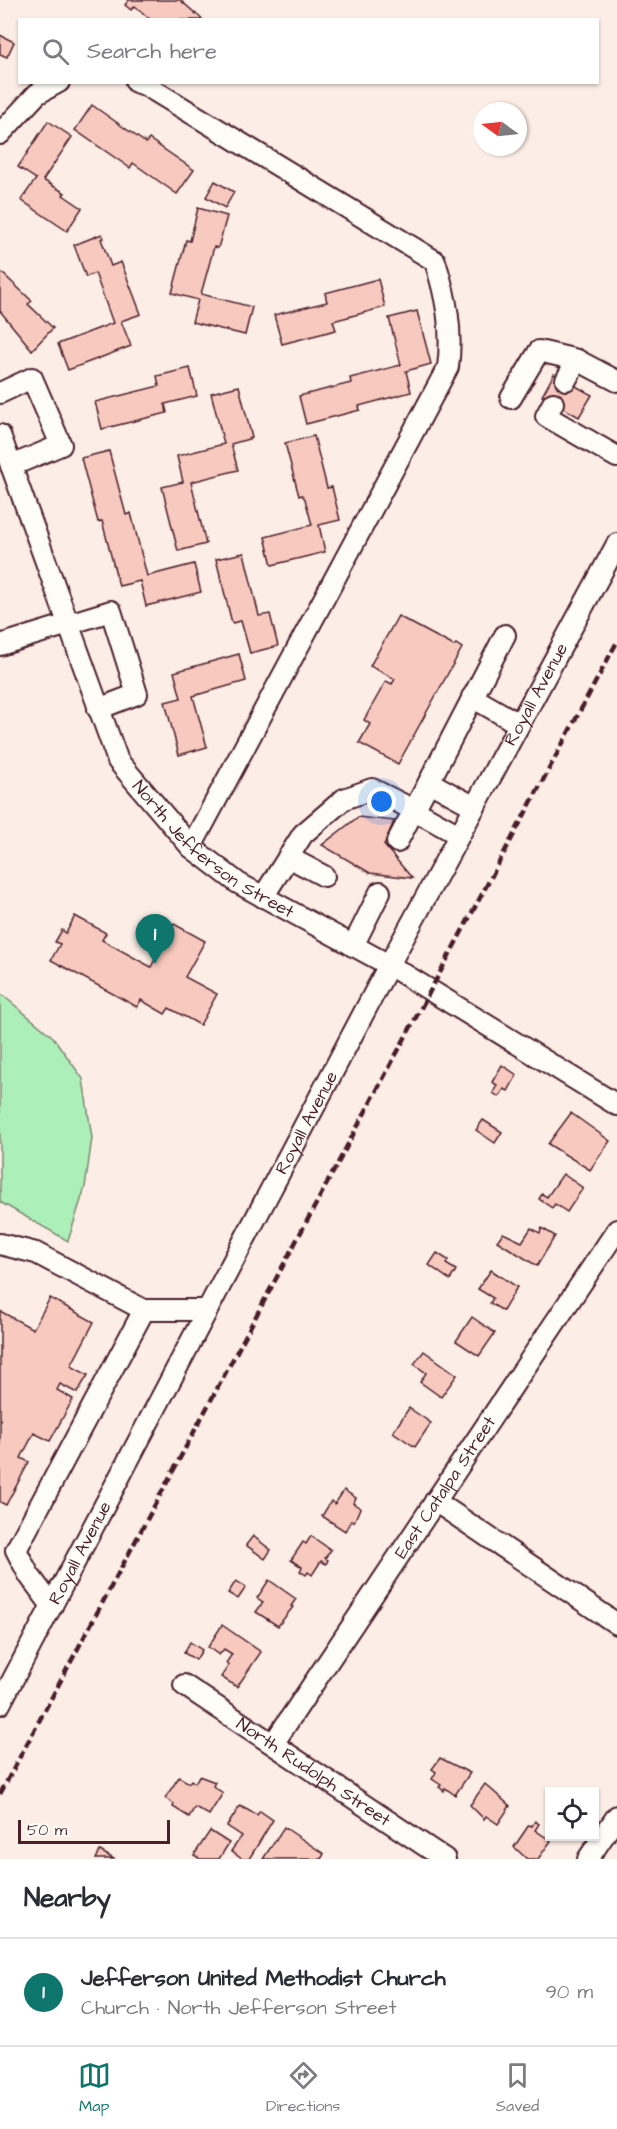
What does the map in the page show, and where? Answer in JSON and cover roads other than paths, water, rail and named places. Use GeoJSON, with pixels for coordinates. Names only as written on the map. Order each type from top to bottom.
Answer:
{"type":"FeatureCollection","features":[{"type":"Feature","properties":{"kind":"street"},"geometry":{"type":"LineString","coordinates":[[0,134],[37,94],[55,84]]}},
{"type":"Feature","properties":{"kind":"street"},"geometry":{"type":"LineString","coordinates":[[140,84],[435,261],[444,291],[452,339],[448,367],[191,847]]}},
{"type":"Feature","properties":{"kind":"street"},"geometry":{"type":"LineString","coordinates":[[511,398],[539,351],[577,360],[617,381]]}},
{"type":"Feature","properties":{"kind":"street"},"geometry":{"type":"LineString","coordinates":[[566,380],[577,360]]}},
{"type":"Feature","properties":{"kind":"street"},"geometry":{"type":"LineString","coordinates":[[0,393],[32,378],[61,445],[11,465]]}},
{"type":"Feature","properties":{"kind":"street"},"geometry":{"type":"LineString","coordinates":[[553,403],[546,416],[615,451]]}},
{"type":"Feature","properties":{"kind":"street","name":"North Jefferson Street"},"geometry":{"type":"LineString","coordinates":[[0,435],[118,761],[191,847],[238,883],[389,965],[617,1105]]}},
{"type":"Feature","properties":{"kind":"street","name":"Royall Avenue"},"geometry":{"type":"LineString","coordinates":[[0,1704],[389,965],[617,544]]}},
{"type":"Feature","properties":{"kind":"street"},"geometry":{"type":"LineString","coordinates":[[0,645],[111,611],[137,694],[98,709]]}},
{"type":"Feature","properties":{"kind":"street"},"geometry":{"type":"LineString","coordinates":[[397,842],[505,634]]}},
{"type":"Feature","properties":{"kind":"street"},"geometry":{"type":"LineString","coordinates":[[472,697],[519,724]]}},
{"type":"Feature","properties":{"kind":"street"},"geometry":{"type":"LineString","coordinates":[[429,782],[475,807]]}},
{"type":"Feature","properties":{"kind":"street"},"geometry":{"type":"LineString","coordinates":[[263,897],[303,834],[344,799],[372,789],[459,835]]}},
{"type":"Feature","properties":{"kind":"street"},"geometry":{"type":"LineString","coordinates":[[288,857],[324,876]]}},
{"type":"Feature","properties":{"kind":"street"},"geometry":{"type":"LineString","coordinates":[[353,946],[380,892]]}},
{"type":"Feature","properties":{"kind":"street","name":"East Catalpa Street"},"geometry":{"type":"LineString","coordinates":[[273,1744],[617,1230]]}},
{"type":"Feature","properties":{"kind":"street"},"geometry":{"type":"LineString","coordinates":[[0,1244],[36,1253],[144,1310],[207,1310]]}},
{"type":"Feature","properties":{"kind":"street"},"geometry":{"type":"LineString","coordinates":[[52,1606],[8,1546],[144,1310]]}},
{"type":"Feature","properties":{"kind":"street"},"geometry":{"type":"LineString","coordinates":[[435,1501],[617,1624]]}},
{"type":"Feature","properties":{"kind":"street","name":"North Rudolph Street"},"geometry":{"type":"LineString","coordinates":[[184,1684],[445,1859]]}},
{"type":"Feature","properties":{"kind":"street"},"geometry":{"type":"LineString","coordinates":[[588,1859],[617,1816]]}},
{"type":"Feature","properties":{"kind":"railway"},"geometry":{"type":"LineString","coordinates":[[0,1794],[617,642]]}},
{"type":"Feature","properties":{"kind":"place","name":"Jefferson United Methodist Church"},"geometry":{"type":"Point","coordinates":[155,964]}}]}
